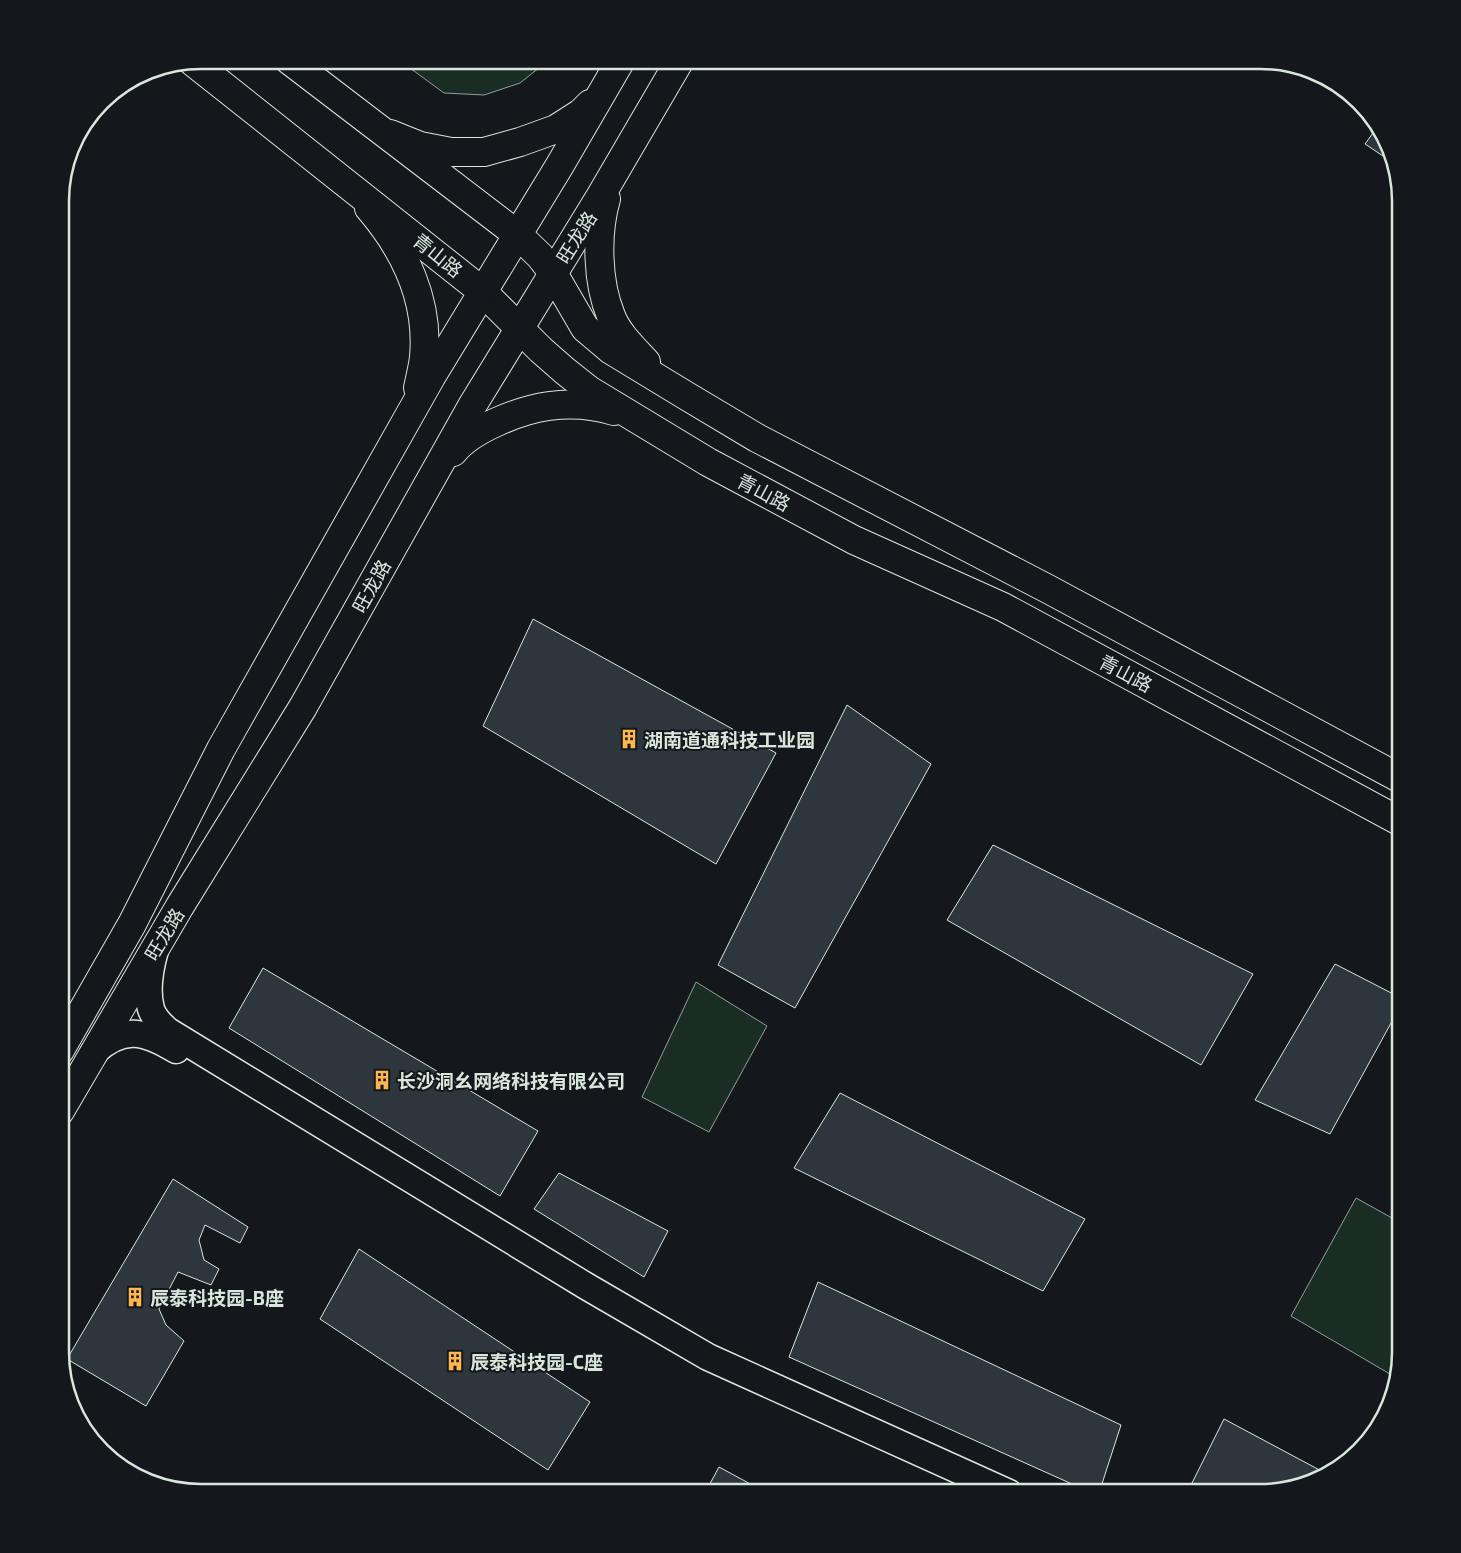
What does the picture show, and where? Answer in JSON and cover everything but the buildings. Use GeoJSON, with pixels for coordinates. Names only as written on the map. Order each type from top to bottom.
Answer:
{"type":"FeatureCollection","features":[{"type":"Feature","properties":{"kind":"main road","name":"青山路"},"geometry":{"type":"LineString","coordinates":[[202,69],[484,292],[520,329],[565,371],[589,390],[708,462],[854,540],[1003,607],[1392,817]]}},
{"type":"Feature","properties":{"kind":"main road","name":"青山路"},"geometry":{"type":"LineString","coordinates":[[301,69],[518,235],[540,256],[553,273],[585,328],[611,350],[757,438],[1048,589],[1392,774]]}},
{"type":"Feature","properties":{"kind":"main road","name":"旺龙路"},"geometry":{"type":"LineString","coordinates":[[69,1034],[132,924],[221,749],[431,377],[484,292],[616,69]]}},
{"type":"Feature","properties":{"kind":"main road","name":"旺龙路"},"geometry":{"type":"LineString","coordinates":[[69,1095],[155,949],[303,707],[472,406],[610,180],[675,69]]}},
{"type":"Feature","properties":{"kind":"main road"},"geometry":{"type":"LineString","coordinates":[[380,130],[420,146],[451,152],[484,152],[556,129],[581,113],[606,86]]}},
{"type":"Feature","properties":{"kind":"main road"},"geometry":{"type":"LineString","coordinates":[[610,180],[599,238],[599,261],[603,288],[611,317],[625,339],[646,362],[685,395]]}},
{"type":"Feature","properties":{"kind":"main road"},"geometry":{"type":"LineString","coordinates":[[347,183],[380,221],[400,249],[416,287],[424,320],[424,357],[418,391],[400,432]]}},
{"type":"Feature","properties":{"kind":"main road"},"geometry":{"type":"LineString","coordinates":[[432,478],[456,448],[468,438],[480,429],[516,414],[549,406],[582,405],[633,416]]}},
{"type":"Feature","properties":{"kind":"street"},"geometry":{"type":"LineString","coordinates":[[155,949],[152,960],[149,997],[151,1010],[158,1022],[168,1031],[586,1286],[708,1357],[989,1484]]}},
{"type":"Feature","properties":{"kind":"street"},"geometry":{"type":"LineString","coordinates":[[94,1052],[105,1042],[127,1034],[148,1035],[161,1040],[581,1296],[704,1367],[963,1484]]}},
{"type":"Feature","properties":{"kind":"green space"},"geometry":{"type":"Polygon","coordinates":[[[411,69],[538,69],[520,83],[484,95],[444,93],[411,69]]]}},
{"type":"Feature","properties":{"kind":"green space"},"geometry":{"type":"Polygon","coordinates":[[[696,982],[767,1026],[709,1132],[642,1097],[696,982]]]}},
{"type":"Feature","properties":{"kind":"green space"},"geometry":{"type":"Polygon","coordinates":[[[1356,1198],[1392,1218],[1392,1352],[1390,1374],[1291,1316],[1356,1198]]]}},
{"type":"Feature","properties":{"kind":"place","name":"湖南道通科技工业园"},"geometry":{"type":"Point","coordinates":[629,739]}},
{"type":"Feature","properties":{"kind":"place","name":"长沙洞幺网络科技有限公司"},"geometry":{"type":"Point","coordinates":[382,1080]}},
{"type":"Feature","properties":{"kind":"place","name":"辰泰科技园-B座"},"geometry":{"type":"Point","coordinates":[135,1297]}},
{"type":"Feature","properties":{"kind":"place","name":"辰泰科技园-C座"},"geometry":{"type":"Point","coordinates":[455,1361]}}]}
